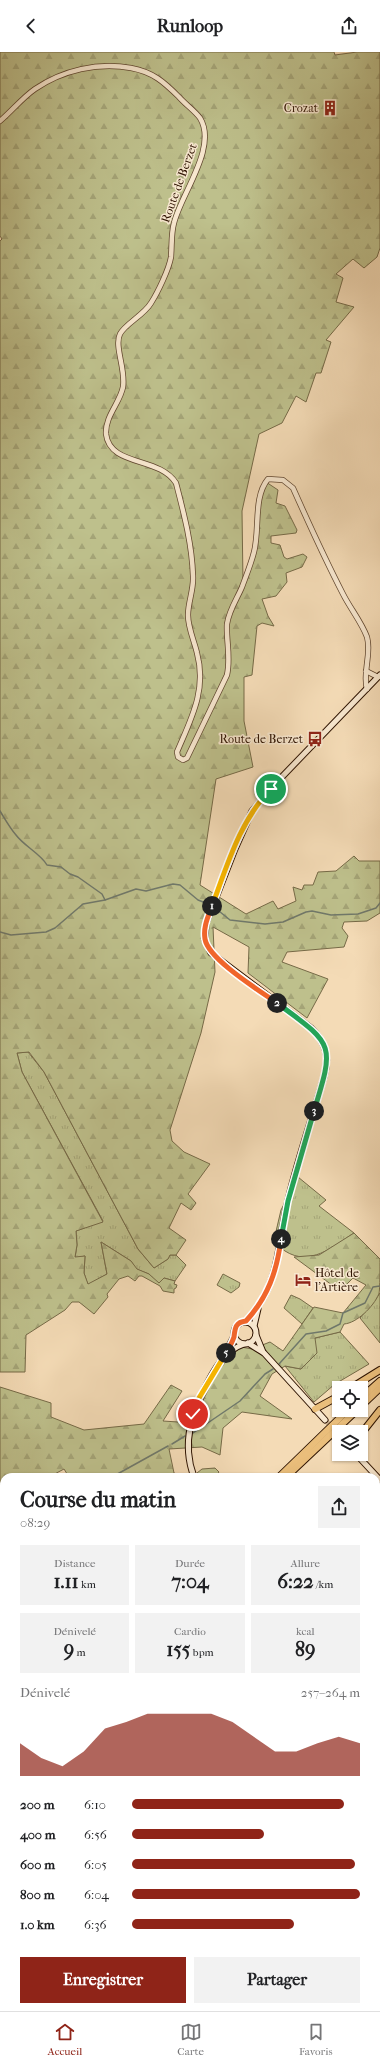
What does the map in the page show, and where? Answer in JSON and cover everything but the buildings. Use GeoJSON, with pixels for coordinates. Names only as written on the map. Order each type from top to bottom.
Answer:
{"type":"FeatureCollection","features":[{"type":"Feature","properties":{"kind":"highway"},"geometry":{"type":"LineString","coordinates":[[362,1381],[380,1370]]}},
{"type":"Feature","properties":{"kind":"highway"},"geometry":{"type":"LineString","coordinates":[[368,1392],[380,1381]]}},
{"type":"Feature","properties":{"kind":"highway"},"geometry":{"type":"LineString","coordinates":[[368,1399],[380,1388]]}},
{"type":"Feature","properties":{"kind":"highway"},"geometry":{"type":"LineString","coordinates":[[315,1409],[332,1400]]}},
{"type":"Feature","properties":{"kind":"highway"},"geometry":{"type":"LineString","coordinates":[[368,1425],[380,1410]]}},
{"type":"Feature","properties":{"kind":"highway"},"geometry":{"type":"LineString","coordinates":[[283,1473],[341,1417]]}},
{"type":"Feature","properties":{"kind":"highway"},"geometry":{"type":"LineString","coordinates":[[290,1473],[350,1417]]}},
{"type":"Feature","properties":{"kind":"main road"},"geometry":{"type":"LineString","coordinates":[[325,1420],[264,1353],[256,1335],[254,1326],[258,1308],[274,1276],[288,1201],[324,1077],[328,1058],[322,1040],[311,1028],[211,953],[205,940],[206,923],[243,829],[257,804],[379,676]]}},
{"type":"Feature","properties":{"kind":"main road"},"geometry":{"type":"LineString","coordinates":[[193,1473],[188,1446],[193,1414],[199,1398],[234,1336],[235,1327],[246,1321],[258,1308]]}},
{"type":"Feature","properties":{"kind":"main road"},"geometry":{"type":"LineString","coordinates":[[246,1321],[254,1326]]}},
{"type":"Feature","properties":{"kind":"main road"},"geometry":{"type":"LineString","coordinates":[[222,1359],[234,1348],[255,1339],[256,1335]]}},
{"type":"Feature","properties":{"kind":"main road"},"geometry":{"type":"LineString","coordinates":[[234,1336],[239,1342],[264,1353]]}},
{"type":"Feature","properties":{"kind":"main road"},"geometry":{"type":"LineString","coordinates":[[362,1461],[374,1473]]}},
{"type":"Feature","properties":{"kind":"street","name":"Route de Berzet"},"geometry":{"type":"LineString","coordinates":[[0,121],[34,90],[46,83],[80,70],[106,65],[132,68],[155,75],[200,118],[205,130],[205,141],[201,159],[173,224],[170,258],[167,270],[151,303],[136,320],[121,332],[118,340],[123,362],[123,389],[108,420],[106,433],[110,445],[116,453],[161,469],[172,477],[176,483],[190,539],[193,577],[188,615],[198,661],[199,689],[196,711],[177,752],[178,757],[182,760],[187,758],[191,752],[205,718],[227,675],[230,665],[227,624],[229,614],[242,587],[254,551],[259,517],[258,498],[261,488],[268,479],[274,478],[283,480],[293,488],[329,568],[365,633],[368,641],[366,671]]}},
{"type":"Feature","properties":{"kind":"street"},"geometry":{"type":"LineString","coordinates":[[367,690],[366,671],[379,676]]}},
{"type":"Feature","properties":{"kind":"green space"},"geometry":{"type":"Polygon","coordinates":[[[0,52],[334,52],[335,55],[357,52],[380,52],[380,248],[377,257],[364,268],[353,259],[336,274],[343,278],[336,302],[354,307],[326,340],[331,342],[321,373],[316,373],[306,402],[296,396],[282,423],[259,434],[242,511],[243,583],[254,551],[258,498],[266,482],[278,490],[276,503],[285,506],[297,530],[296,533],[271,536],[271,543],[280,545],[284,557],[287,559],[303,554],[307,557],[302,567],[286,573],[287,582],[276,596],[262,599],[268,616],[274,626],[262,623],[257,626],[252,675],[244,677],[244,721],[253,767],[216,779],[200,885],[246,914],[273,901],[278,909],[296,901],[293,887],[302,890],[304,885],[313,885],[318,872],[336,871],[354,856],[359,861],[380,861],[380,913],[367,921],[344,922],[342,928],[348,936],[344,947],[287,952],[282,962],[328,979],[307,1018],[248,973],[249,947],[213,927],[215,972],[201,1033],[170,1130],[172,1141],[184,1152],[210,1164],[188,1194],[196,1203],[191,1210],[181,1203],[169,1228],[186,1240],[176,1255],[170,1255],[168,1259],[154,1268],[138,1249],[44,1072],[29,1052],[17,1053],[22,1072],[103,1222],[76,1231],[77,1245],[75,1257],[85,1256],[84,1273],[88,1284],[107,1274],[101,1242],[131,1261],[137,1269],[149,1274],[159,1283],[164,1278],[175,1281],[174,1284],[177,1285],[174,1289],[174,1293],[163,1291],[160,1286],[142,1276],[139,1276],[135,1281],[128,1276],[119,1279],[107,1294],[108,1297],[94,1314],[79,1302],[72,1302],[65,1310],[26,1335],[25,1372],[0,1372],[0,241],[2,239],[0,236],[0,52]]]}},
{"type":"Feature","properties":{"kind":"green space"},"geometry":{"type":"Polygon","coordinates":[[[28,1052],[44,1072],[138,1249],[154,1268],[168,1259],[170,1255],[176,1255],[186,1265],[175,1281],[164,1278],[159,1284],[149,1274],[136,1269],[131,1261],[101,1242],[107,1274],[88,1285],[84,1273],[85,1256],[75,1258],[77,1245],[76,1231],[103,1221],[22,1072],[17,1053],[28,1052]]]}},
{"type":"Feature","properties":{"kind":"green space"},"geometry":{"type":"Polygon","coordinates":[[[298,1177],[326,1200],[319,1206],[354,1233],[329,1249],[312,1256],[303,1257],[294,1255],[278,1246],[274,1240],[281,1210],[298,1177]]]}},
{"type":"Feature","properties":{"kind":"green space"},"geometry":{"type":"Polygon","coordinates":[[[354,1233],[380,1259],[379,1294],[364,1314],[354,1321],[344,1324],[340,1332],[315,1338],[317,1353],[301,1369],[285,1366],[272,1374],[260,1396],[292,1419],[242,1412],[223,1428],[220,1455],[202,1447],[169,1449],[174,1473],[66,1473],[64,1469],[56,1473],[0,1473],[0,1387],[51,1403],[51,1417],[84,1430],[144,1424],[171,1385],[182,1391],[163,1421],[178,1422],[196,1416],[219,1370],[241,1347],[252,1349],[270,1342],[283,1351],[314,1307],[343,1313],[366,1285],[353,1278],[340,1291],[294,1257],[319,1255],[354,1233]]]}},
{"type":"Feature","properties":{"kind":"green space"},"geometry":{"type":"Polygon","coordinates":[[[223,1274],[240,1283],[239,1287],[231,1293],[217,1285],[223,1274]]]}},
{"type":"Feature","properties":{"kind":"green space"},"geometry":{"type":"Polygon","coordinates":[[[380,1293],[380,1343],[360,1318],[380,1293]]]}},
{"type":"Feature","properties":{"kind":"green space"},"geometry":{"type":"Polygon","coordinates":[[[291,1295],[313,1308],[302,1324],[284,1308],[291,1295]]]}},
{"type":"Feature","properties":{"kind":"green space"},"geometry":{"type":"Polygon","coordinates":[[[340,1332],[369,1364],[340,1381],[332,1381],[332,1387],[314,1402],[285,1366],[301,1369],[315,1338],[340,1332]]]}},
{"type":"Feature","properties":{"kind":"green space"},"geometry":{"type":"Polygon","coordinates":[[[215,1468],[219,1472],[197,1473],[202,1469],[215,1468]]]}},
{"type":"Feature","properties":{"kind":"waterway"},"geometry":{"type":"LineString","coordinates":[[0,811],[19,839],[41,857],[47,865],[61,867],[70,874],[78,877],[102,894],[105,900]]}},
{"type":"Feature","properties":{"kind":"waterway"},"geometry":{"type":"LineString","coordinates":[[0,932],[11,935],[46,932],[55,928],[83,904],[105,900],[136,889],[146,891],[173,884],[180,885],[198,900],[211,905]]}},
{"type":"Feature","properties":{"kind":"waterway"},"geometry":{"type":"LineString","coordinates":[[214,907],[230,920],[265,924],[283,922],[312,911],[331,915],[358,914],[376,908],[380,903]]}},
{"type":"Feature","properties":{"kind":"waterway"},"geometry":{"type":"LineString","coordinates":[[279,1364],[306,1334],[326,1331],[340,1324],[343,1313],[365,1303],[373,1287],[380,1286]]}},
{"type":"Feature","properties":{"kind":"waterway"},"geometry":{"type":"LineString","coordinates":[[193,1433],[240,1401],[265,1374],[273,1369]]}},
{"type":"Feature","properties":{"kind":"waterway"},"geometry":{"type":"LineString","coordinates":[[172,1444],[185,1436]]}},
{"type":"Feature","properties":{"kind":"waterway"},"geometry":{"type":"LineString","coordinates":[[119,1473],[168,1446]]}},
{"type":"Feature","properties":{"kind":"tunnel"},"geometry":{"type":"LineString","coordinates":[[325,1420],[332,1428]]}},
{"type":"Feature","properties":{"kind":"place","name":"Crozat"},"geometry":{"type":"Point","coordinates":[330,108]}},
{"type":"Feature","properties":{"kind":"place","name":"Route de Berzet"},"geometry":{"type":"Point","coordinates":[315,739]}},
{"type":"Feature","properties":{"kind":"place","name":"Hôtel de l'Artière"},"geometry":{"type":"Point","coordinates":[303,1280]}},
{"type":"Feature","properties":{"kind":"route"},"geometry":{"type":"LineString","coordinates":[[193,1414],[199,1398],[232,1344],[235,1327],[246,1321],[258,1308],[271,1284],[279,1254],[293,1179],[319,1096],[328,1058],[324,1045],[319,1036],[311,1028],[221,962],[211,953],[205,940],[206,923],[243,829],[252,811],[271,789]]}}]}
